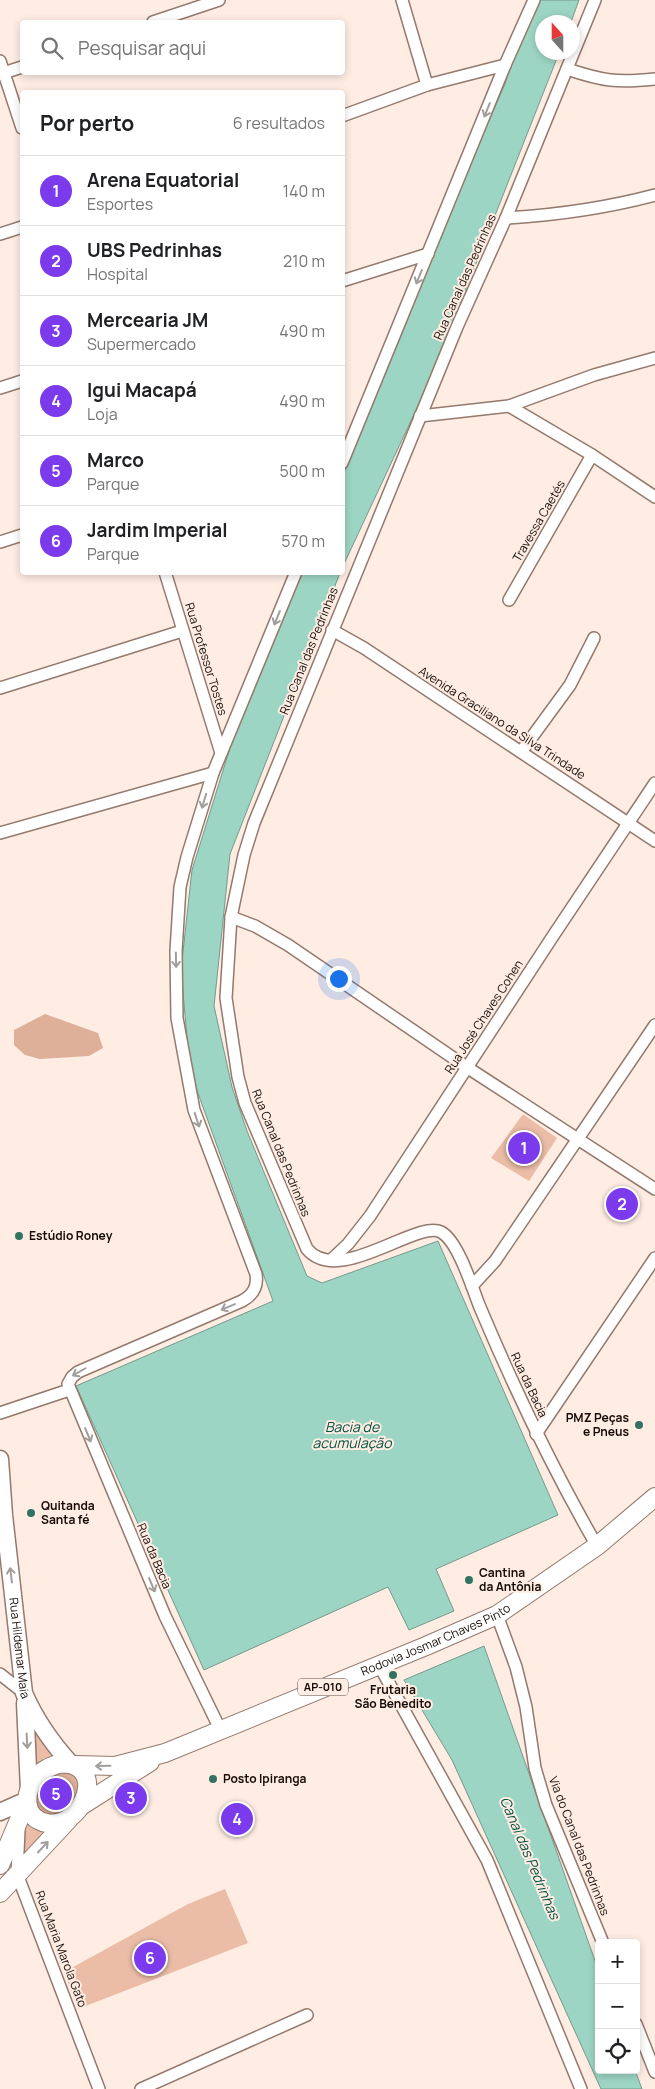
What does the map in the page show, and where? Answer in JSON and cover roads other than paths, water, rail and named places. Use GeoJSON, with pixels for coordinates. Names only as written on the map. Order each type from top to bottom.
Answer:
{"type":"FeatureCollection","features":[{"type":"Feature","properties":{"kind":"main road","name":"Rua Hildemar Maia"},"geometry":{"type":"LineString","coordinates":[[0,1459],[0,1483],[24,1693],[34,1717],[54,1746],[73,1765]]}},
{"type":"Feature","properties":{"kind":"main road","name":"Rodovia Josmar Chaves Pinto"},"geometry":{"type":"LineString","coordinates":[[81,1806],[165,1753],[496,1615],[597,1546],[655,1497]]}},
{"type":"Feature","properties":{"kind":"main road"},"geometry":{"type":"LineString","coordinates":[[24,1693],[26,1803],[35,1818],[47,1823],[69,1819]]}},
{"type":"Feature","properties":{"kind":"main road","name":"Rodovia Josmar Chaves Pinto"},"geometry":{"type":"LineString","coordinates":[[73,1765],[115,1766],[165,1753]]}},
{"type":"Feature","properties":{"kind":"main road","name":"AP-010"},"geometry":{"type":"LineString","coordinates":[[0,1865],[26,1803],[32,1782],[46,1768],[58,1764],[73,1765]]}},
{"type":"Feature","properties":{"kind":"main road"},"geometry":{"type":"LineString","coordinates":[[73,1765],[83,1772],[86,1784],[85,1799],[81,1806]]}},
{"type":"Feature","properties":{"kind":"main road"},"geometry":{"type":"LineString","coordinates":[[0,1812],[26,1803]]}},
{"type":"Feature","properties":{"kind":"main road","name":"AP-010"},"geometry":{"type":"LineString","coordinates":[[0,1893],[81,1806]]}},
{"type":"Feature","properties":{"kind":"street"},"geometry":{"type":"LineString","coordinates":[[159,20],[219,0]]}},
{"type":"Feature","properties":{"kind":"street"},"geometry":{"type":"LineString","coordinates":[[402,0],[428,85]]}},
{"type":"Feature","properties":{"kind":"street"},"geometry":{"type":"LineString","coordinates":[[347,443],[534,0]]}},
{"type":"Feature","properties":{"kind":"street","name":"Rua Canal das Pedrinhas"},"geometry":{"type":"LineString","coordinates":[[330,1261],[319,1260],[312,1256],[302,1242],[245,1103],[238,1077],[226,998],[231,917],[244,855],[254,823],[456,327],[506,218],[595,0]]}},
{"type":"Feature","properties":{"kind":"street"},"geometry":{"type":"LineString","coordinates":[[0,61],[2,74],[20,123]]}},
{"type":"Feature","properties":{"kind":"street"},"geometry":{"type":"LineString","coordinates":[[345,115],[428,85],[505,65]]}},
{"type":"Feature","properties":{"kind":"street"},"geometry":{"type":"LineString","coordinates":[[2,74],[20,68]]}},
{"type":"Feature","properties":{"kind":"street"},"geometry":{"type":"LineString","coordinates":[[567,69],[610,81],[629,82],[655,79]]}},
{"type":"Feature","properties":{"kind":"street"},"geometry":{"type":"LineString","coordinates":[[506,218],[547,216],[604,207],[655,195]]}},
{"type":"Feature","properties":{"kind":"street"},"geometry":{"type":"LineString","coordinates":[[0,234],[20,228]]}},
{"type":"Feature","properties":{"kind":"street"},"geometry":{"type":"LineString","coordinates":[[345,280],[428,254]]}},
{"type":"Feature","properties":{"kind":"street"},"geometry":{"type":"LineString","coordinates":[[420,416],[509,406],[594,375],[655,358]]}},
{"type":"Feature","properties":{"kind":"street"},"geometry":{"type":"LineString","coordinates":[[0,388],[20,382]]}},
{"type":"Feature","properties":{"kind":"street"},"geometry":{"type":"LineString","coordinates":[[509,406],[592,455],[655,497]]}},
{"type":"Feature","properties":{"kind":"street","name":"Travessa Caetés"},"geometry":{"type":"LineString","coordinates":[[510,600],[592,455]]}},
{"type":"Feature","properties":{"kind":"street"},"geometry":{"type":"LineString","coordinates":[[0,542],[20,536]]}},
{"type":"Feature","properties":{"kind":"street","name":"Rua Professor Tostes"},"geometry":{"type":"LineString","coordinates":[[166,575],[221,753]]}},
{"type":"Feature","properties":{"kind":"street"},"geometry":{"type":"LineString","coordinates":[[0,1413],[70,1390],[70,1381],[78,1372],[250,1296],[257,1284],[256,1274],[194,1110],[177,1018],[176,950],[180,887],[186,857],[213,773],[295,575]]}},
{"type":"Feature","properties":{"kind":"street","name":"Avenida Graciliano da Silva Trindade"},"geometry":{"type":"LineString","coordinates":[[332,630],[364,648],[655,841]]}},
{"type":"Feature","properties":{"kind":"street"},"geometry":{"type":"LineString","coordinates":[[0,688],[182,631]]}},
{"type":"Feature","properties":{"kind":"street"},"geometry":{"type":"LineString","coordinates":[[521,752],[570,685],[594,638]]}},
{"type":"Feature","properties":{"kind":"street"},"geometry":{"type":"LineString","coordinates":[[0,833],[213,773]]}},
{"type":"Feature","properties":{"kind":"street","name":"Rua José Chaves Cohen"},"geometry":{"type":"LineString","coordinates":[[330,1261],[348,1244],[370,1216],[468,1068],[552,936],[655,783]]}},
{"type":"Feature","properties":{"kind":"street"},"geometry":{"type":"LineString","coordinates":[[231,917],[274,936],[468,1068],[655,1189]]}},
{"type":"Feature","properties":{"kind":"street"},"geometry":{"type":"LineString","coordinates":[[472,1286],[495,1262],[655,1025]]}},
{"type":"Feature","properties":{"kind":"street","name":"Rua da Bacia"},"geometry":{"type":"LineString","coordinates":[[330,1261],[378,1250],[423,1232],[432,1230],[443,1233],[458,1254],[536,1434],[571,1503],[597,1546]]}},
{"type":"Feature","properties":{"kind":"street"},"geometry":{"type":"LineString","coordinates":[[536,1434],[655,1258]]}},
{"type":"Feature","properties":{"kind":"street","name":"Rua da Bacia"},"geometry":{"type":"LineString","coordinates":[[70,1390],[165,1616],[220,1729]]}},
{"type":"Feature","properties":{"kind":"street","name":"Via do Canal das Pedrinhas"},"geometry":{"type":"LineString","coordinates":[[496,1615],[519,1676],[526,1707],[535,1768],[546,1805],[600,1939]]}},
{"type":"Feature","properties":{"kind":"street"},"geometry":{"type":"LineString","coordinates":[[379,1664],[487,1860],[581,2089]]}},
{"type":"Feature","properties":{"kind":"street"},"geometry":{"type":"LineString","coordinates":[[0,1674],[24,1693]]}},
{"type":"Feature","properties":{"kind":"street","name":"Rua Maria Marola Gato"},"geometry":{"type":"LineString","coordinates":[[26,1803],[17,1874],[99,2089]]}},
{"type":"Feature","properties":{"kind":"street"},"geometry":{"type":"LineString","coordinates":[[141,2089],[307,2015]]}},
{"type":"Feature","properties":{"kind":"street"},"geometry":{"type":"LineString","coordinates":[[638,2029],[655,2072]]}},
{"type":"Feature","properties":{"kind":"water"},"geometry":{"type":"Polygon","coordinates":[[[540,0],[579,0],[574,15],[535,15],[535,60],[556,60],[431,378],[345,562],[345,470],[403,331],[454,200],[505,84],[515,53],[540,0]]]}},
{"type":"Feature","properties":{"kind":"water","name":"Bacia de acumulação"},"geometry":{"type":"Polygon","coordinates":[[[301,575],[339,575],[230,854],[214,1006],[232,1087],[247,1131],[307,1276],[322,1283],[438,1241],[558,1515],[436,1569],[454,1611],[409,1630],[388,1587],[204,1670],[76,1386],[273,1301],[190,1071],[181,970],[192,870],[230,748],[301,575]]]}},
{"type":"Feature","properties":{"kind":"water","name":"Canal das Pedrinhas"},"geometry":{"type":"Polygon","coordinates":[[[484,1646],[595,1961],[595,2074],[636,2074],[642,2089],[601,2089],[452,1760],[404,1680],[484,1646]]]}},
{"type":"Feature","properties":{"kind":"place","name":"Arena Equatorial"},"geometry":{"type":"Point","coordinates":[524,1148]}},
{"type":"Feature","properties":{"kind":"place","name":"UBS Pedrinhas"},"geometry":{"type":"Point","coordinates":[622,1204]}},
{"type":"Feature","properties":{"kind":"place","name":"Estúdio Roney"},"geometry":{"type":"Point","coordinates":[19,1236]}},
{"type":"Feature","properties":{"kind":"place","name":"PMZ Peças e Pneus"},"geometry":{"type":"Point","coordinates":[639,1425]}},
{"type":"Feature","properties":{"kind":"place","name":"Quitanda Santa fé"},"geometry":{"type":"Point","coordinates":[31,1513]}},
{"type":"Feature","properties":{"kind":"place","name":"Cantina da Antônia"},"geometry":{"type":"Point","coordinates":[469,1580]}},
{"type":"Feature","properties":{"kind":"place","name":"Frutaria São Benedito"},"geometry":{"type":"Point","coordinates":[393,1675]}},
{"type":"Feature","properties":{"kind":"place","name":"Posto Ipiranga"},"geometry":{"type":"Point","coordinates":[213,1779]}},
{"type":"Feature","properties":{"kind":"place","name":"Marco"},"geometry":{"type":"Point","coordinates":[56,1794]}},
{"type":"Feature","properties":{"kind":"place","name":"Mercearia JM"},"geometry":{"type":"Point","coordinates":[131,1798]}},
{"type":"Feature","properties":{"kind":"place","name":"Igui Macapá"},"geometry":{"type":"Point","coordinates":[237,1819]}},
{"type":"Feature","properties":{"kind":"place","name":"Jardim Imperial"},"geometry":{"type":"Point","coordinates":[150,1958]}}]}
